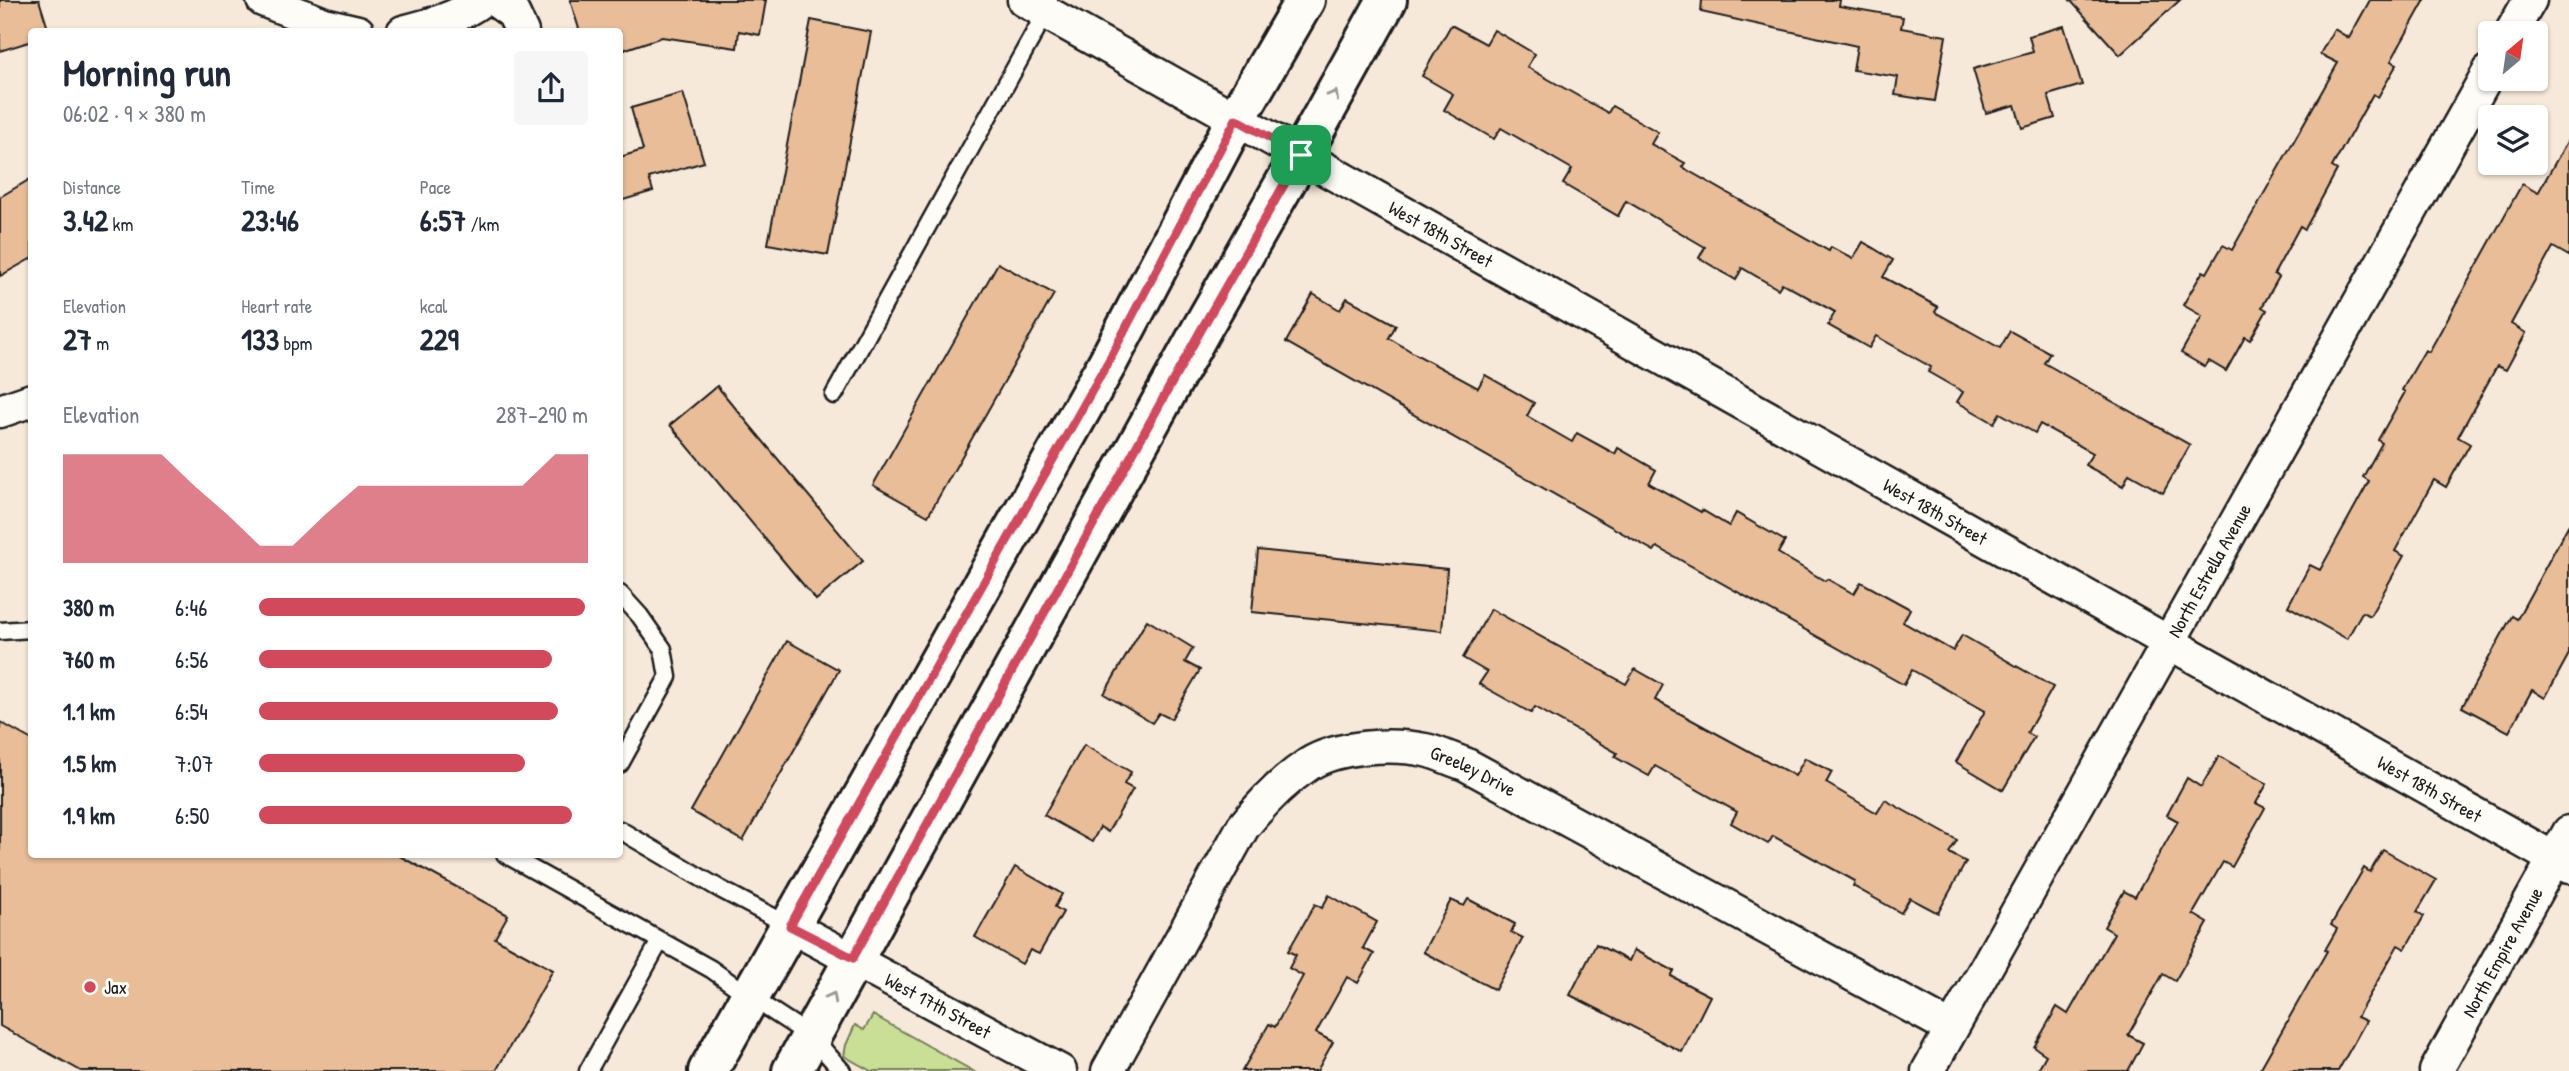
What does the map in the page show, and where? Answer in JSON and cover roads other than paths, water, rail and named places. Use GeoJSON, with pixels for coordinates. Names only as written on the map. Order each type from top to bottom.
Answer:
{"type":"FeatureCollection","features":[{"type":"Feature","properties":{"kind":"main road"},"geometry":{"type":"LineString","coordinates":[[708,1071],[1108,362],[1236,119],[1305,0]]}},
{"type":"Feature","properties":{"kind":"main road"},"geometry":{"type":"LineString","coordinates":[[792,1071],[1201,330],[1387,0]]}},
{"type":"Feature","properties":{"kind":"street"},"geometry":{"type":"LineString","coordinates":[[264,0],[341,28]]}},
{"type":"Feature","properties":{"kind":"street"},"geometry":{"type":"LineString","coordinates":[[419,28],[468,10],[482,0]]}},
{"type":"Feature","properties":{"kind":"street"},"geometry":{"type":"LineString","coordinates":[[495,0],[513,13],[520,28]]}},
{"type":"Feature","properties":{"kind":"street"},"geometry":{"type":"LineString","coordinates":[[2518,21],[2530,0]]}},
{"type":"Feature","properties":{"kind":"street"},"geometry":{"type":"LineString","coordinates":[[1035,6],[1236,119]]}},
{"type":"Feature","properties":{"kind":"street","name":"North Estrella Avenue"},"geometry":{"type":"LineString","coordinates":[[1928,1071],[2478,91]]}},
{"type":"Feature","properties":{"kind":"street","name":"West 18th Street"},"geometry":{"type":"LineString","coordinates":[[1236,119],[2170,643],[2564,852]]}},
{"type":"Feature","properties":{"kind":"street","name":"Greeley Drive"},"geometry":{"type":"LineString","coordinates":[[1108,1071],[1243,827],[1267,797],[1311,763],[1363,747],[1395,746],[1426,751],[1465,764],[1951,1028]]}},
{"type":"Feature","properties":{"kind":"street","name":"North Empire Avenue"},"geometry":{"type":"LineString","coordinates":[[2436,1071],[2564,852]]}},
{"type":"Feature","properties":{"kind":"street","name":"West 17th Street"},"geometry":{"type":"LineString","coordinates":[[790,926],[1060,1071]]}},
{"type":"Feature","properties":{"kind":"lane"},"geometry":{"type":"LineString","coordinates":[[834,395],[1035,6]]}},
{"type":"Feature","properties":{"kind":"lane"},"geometry":{"type":"LineString","coordinates":[[623,597],[663,649],[668,677],[623,759]]}},
{"type":"Feature","properties":{"kind":"lane"},"geometry":{"type":"LineString","coordinates":[[0,631],[28,629]]}},
{"type":"Feature","properties":{"kind":"lane"},"geometry":{"type":"LineString","coordinates":[[623,833],[790,926]]}},
{"type":"Feature","properties":{"kind":"lane"},"geometry":{"type":"LineString","coordinates":[[512,858],[711,969],[812,1037],[842,1071]]}},
{"type":"Feature","properties":{"kind":"lane"},"geometry":{"type":"LineString","coordinates":[[587,1071],[660,941]]}},
{"type":"Feature","properties":{"kind":"place","name":"Jax"},"geometry":{"type":"Point","coordinates":[90,987]}}]}
